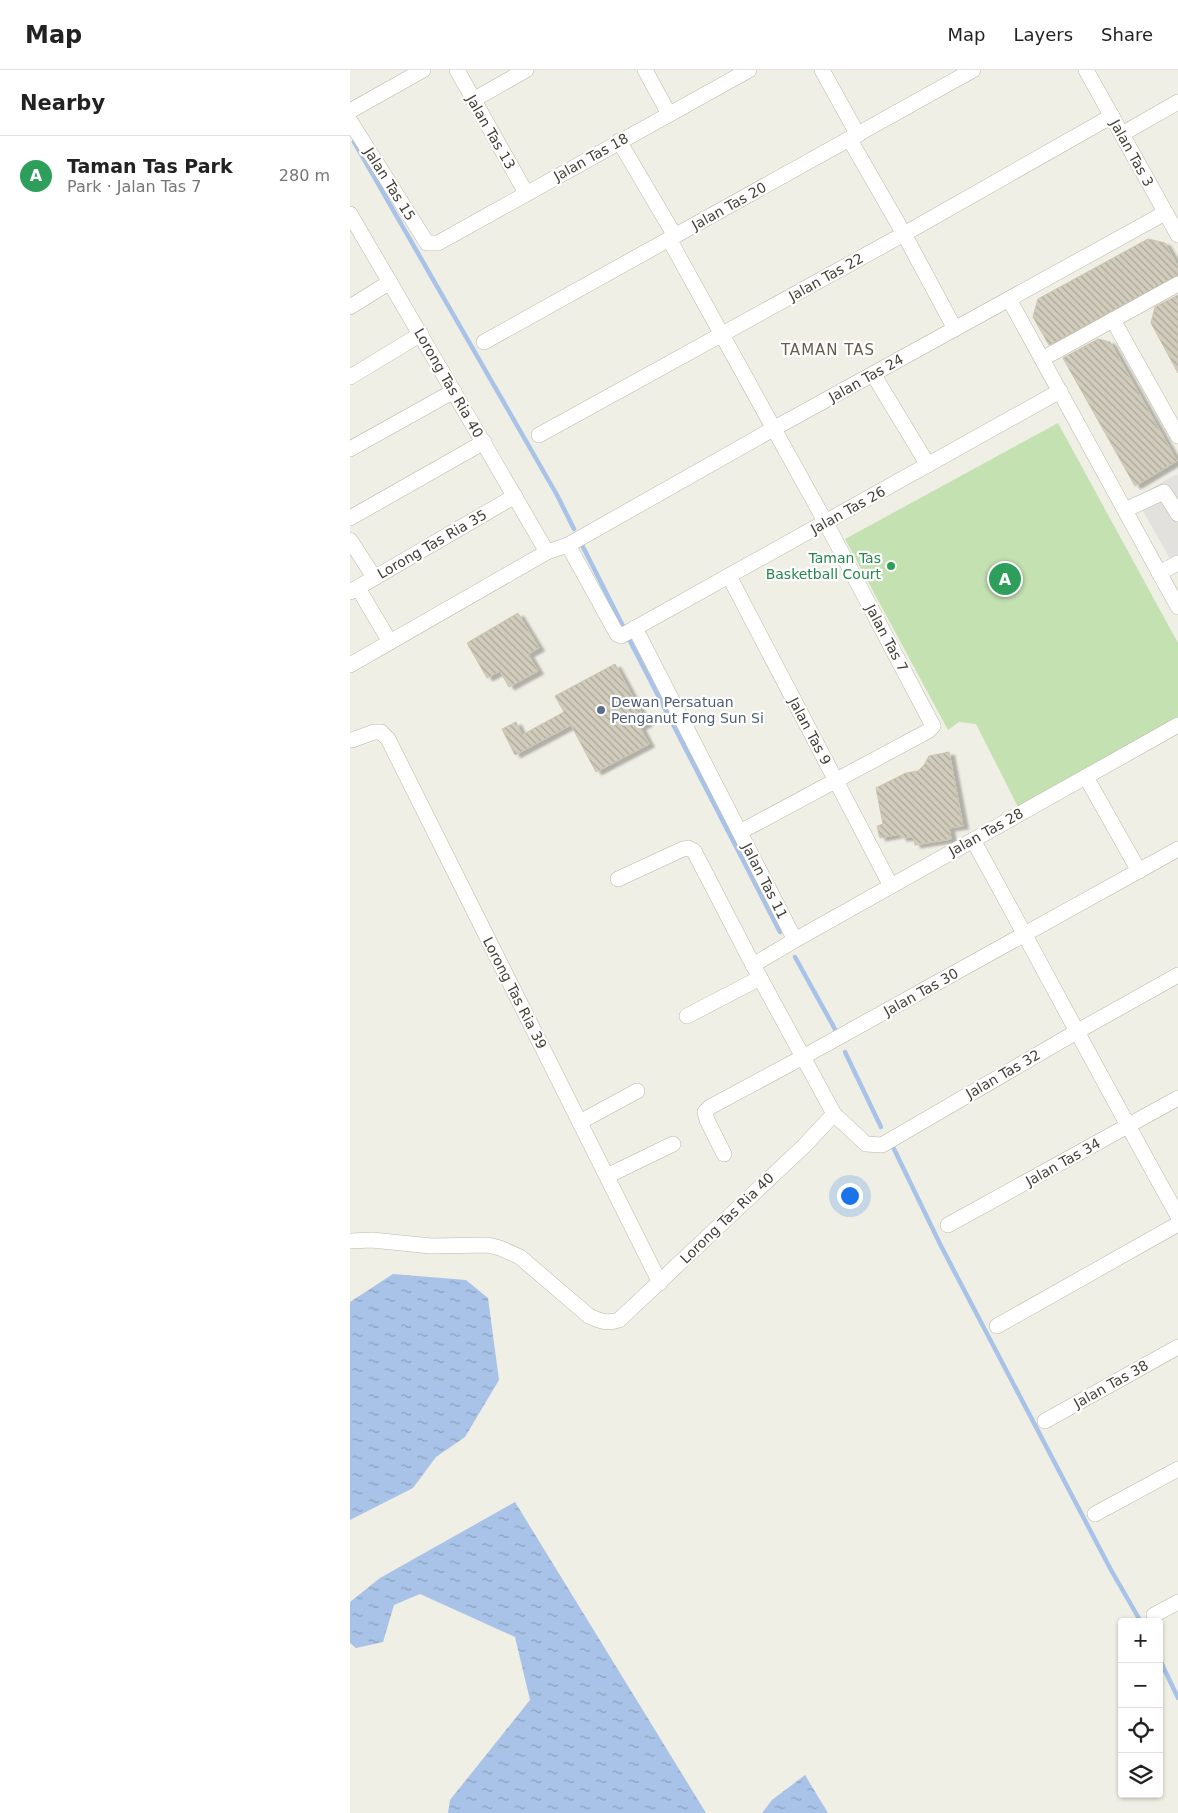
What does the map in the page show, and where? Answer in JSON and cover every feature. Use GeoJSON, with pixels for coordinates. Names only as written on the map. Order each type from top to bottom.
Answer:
{"type":"FeatureCollection","features":[{"type":"Feature","properties":{"kind":"street"},"geometry":{"type":"LineString","coordinates":[[350,111],[423,70]]}},
{"type":"Feature","properties":{"kind":"street","name":"Jalan Tas 13"},"geometry":{"type":"LineString","coordinates":[[457,70],[526,193]]}},
{"type":"Feature","properties":{"kind":"street"},"geometry":{"type":"LineString","coordinates":[[473,100],[526,70]]}},
{"type":"Feature","properties":{"kind":"street"},"geometry":{"type":"LineString","coordinates":[[645,70],[668,114]]}},
{"type":"Feature","properties":{"kind":"street","name":"Jalan Tas 18"},"geometry":{"type":"LineString","coordinates":[[432,244],[749,70]]}},
{"type":"Feature","properties":{"kind":"street"},"geometry":{"type":"LineString","coordinates":[[822,70],[854,138],[955,329]]}},
{"type":"Feature","properties":{"kind":"street","name":"Jalan Tas 20"},"geometry":{"type":"LineString","coordinates":[[484,342],[854,138],[973,70]]}},
{"type":"Feature","properties":{"kind":"street","name":"Jalan Tas 3"},"geometry":{"type":"LineString","coordinates":[[1086,70],[1178,235]]}},
{"type":"Feature","properties":{"kind":"street"},"geometry":{"type":"LineString","coordinates":[[1122,134],[1178,102]]}},
{"type":"Feature","properties":{"kind":"street","name":"Jalan Tas 22"},"geometry":{"type":"LineString","coordinates":[[539,435],[904,234],[1112,116]]}},
{"type":"Feature","properties":{"kind":"street","name":"Jalan Tas 15"},"geometry":{"type":"LineString","coordinates":[[350,121],[427,243],[432,244]]}},
{"type":"Feature","properties":{"kind":"street","name":"Jalan Tas 7"},"geometry":{"type":"LineString","coordinates":[[619,141],[931,719],[933,726],[928,731],[835,780]]}},
{"type":"Feature","properties":{"kind":"street","name":"Jalan Tas 24"},"geometry":{"type":"LineString","coordinates":[[350,665],[547,552],[568,544],[1166,213]]}},
{"type":"Feature","properties":{"kind":"street","name":"Lorong Tas Ria 40"},"geometry":{"type":"LineString","coordinates":[[352,223],[421,334],[547,552]]}},
{"type":"Feature","properties":{"kind":"street"},"geometry":{"type":"LineString","coordinates":[[350,307],[390,282]]}},
{"type":"Feature","properties":{"kind":"street"},"geometry":{"type":"LineString","coordinates":[[1042,359],[1178,284]]}},
{"type":"Feature","properties":{"kind":"street"},"geometry":{"type":"LineString","coordinates":[[1009,299],[1178,607]]}},
{"type":"Feature","properties":{"kind":"street"},"geometry":{"type":"LineString","coordinates":[[1113,320],[1178,436]]}},
{"type":"Feature","properties":{"kind":"street"},"geometry":{"type":"LineString","coordinates":[[350,377],[421,334]]}},
{"type":"Feature","properties":{"kind":"street"},"geometry":{"type":"LineString","coordinates":[[873,374],[928,464]]}},
{"type":"Feature","properties":{"kind":"street"},"geometry":{"type":"LineString","coordinates":[[352,443],[454,391]]}},
{"type":"Feature","properties":{"kind":"street","name":"Jalan Tas 26"},"geometry":{"type":"LineString","coordinates":[[635,628],[1060,391]]}},
{"type":"Feature","properties":{"kind":"street"},"geometry":{"type":"LineString","coordinates":[[350,518],[484,442]]}},
{"type":"Feature","properties":{"kind":"street"},"geometry":{"type":"LineString","coordinates":[[1125,510],[1164,492],[1178,514]]}},
{"type":"Feature","properties":{"kind":"street","name":"Lorong Tas Ria 35"},"geometry":{"type":"LineString","coordinates":[[354,590],[515,496]]}},
{"type":"Feature","properties":{"kind":"street"},"geometry":{"type":"LineString","coordinates":[[350,540],[374,578]]}},
{"type":"Feature","properties":{"kind":"street"},"geometry":{"type":"LineString","coordinates":[[568,544],[617,634],[621,636],[635,628]]}},
{"type":"Feature","properties":{"kind":"street"},"geometry":{"type":"LineString","coordinates":[[1159,573],[1178,563]]}},
{"type":"Feature","properties":{"kind":"street","name":"Jalan Tas 9"},"geometry":{"type":"LineString","coordinates":[[729,576],[891,886]]}},
{"type":"Feature","properties":{"kind":"street"},"geometry":{"type":"LineString","coordinates":[[354,590],[390,642]]}},
{"type":"Feature","properties":{"kind":"street","name":"Jalan Tas 11"},"geometry":{"type":"LineString","coordinates":[[635,628],[794,940]]}},
{"type":"Feature","properties":{"kind":"street","name":"Jalan Tas 28"},"geometry":{"type":"LineString","coordinates":[[794,940],[1178,725]]}},
{"type":"Feature","properties":{"kind":"street","name":"Lorong Tas Ria 39"},"geometry":{"type":"LineString","coordinates":[[352,740],[374,732],[380,732],[388,739],[660,1283]]}},
{"type":"Feature","properties":{"kind":"street"},"geometry":{"type":"LineString","coordinates":[[1086,776],[1139,871]]}},
{"type":"Feature","properties":{"kind":"street"},"geometry":{"type":"LineString","coordinates":[[740,832],[835,780]]}},
{"type":"Feature","properties":{"kind":"street"},"geometry":{"type":"LineString","coordinates":[[973,840],[1178,1216]]}},
{"type":"Feature","properties":{"kind":"street"},"geometry":{"type":"LineString","coordinates":[[618,879],[688,848],[694,851],[834,1114]]}},
{"type":"Feature","properties":{"kind":"street","name":"Jalan Tas 30"},"geometry":{"type":"LineString","coordinates":[[724,1154],[707,1120],[705,1112],[710,1107],[1178,849]]}},
{"type":"Feature","properties":{"kind":"street"},"geometry":{"type":"LineString","coordinates":[[687,1016],[757,972],[794,940]]}},
{"type":"Feature","properties":{"kind":"street","name":"Jalan Tas 32"},"geometry":{"type":"LineString","coordinates":[[834,1114],[866,1144],[882,1145],[1178,975]]}},
{"type":"Feature","properties":{"kind":"street"},"geometry":{"type":"LineString","coordinates":[[580,1122],[637,1091]]}},
{"type":"Feature","properties":{"kind":"street","name":"Jalan Tas 34"},"geometry":{"type":"LineString","coordinates":[[948,1225],[1178,1098]]}},
{"type":"Feature","properties":{"kind":"street","name":"Lorong Tas Ria 40"},"geometry":{"type":"LineString","coordinates":[[350,1241],[372,1240],[431,1246],[488,1245],[500,1248],[520,1257],[590,1316],[610,1323],[619,1320],[660,1283],[804,1146],[834,1114]]}},
{"type":"Feature","properties":{"kind":"street"},"geometry":{"type":"LineString","coordinates":[[607,1176],[673,1144]]}},
{"type":"Feature","properties":{"kind":"street"},"geometry":{"type":"LineString","coordinates":[[997,1326],[1178,1224]]}},
{"type":"Feature","properties":{"kind":"street","name":"Jalan Tas 38"},"geometry":{"type":"LineString","coordinates":[[1045,1421],[1178,1347]]}},
{"type":"Feature","properties":{"kind":"street"},"geometry":{"type":"LineString","coordinates":[[1095,1514],[1178,1469]]}},
{"type":"Feature","properties":{"kind":"street"},"geometry":{"type":"LineString","coordinates":[[1154,1615],[1178,1602]]}},
{"type":"Feature","properties":{"kind":"green space"},"geometry":{"type":"Polygon","coordinates":[[[1058,423],[1178,643],[1178,723],[1019,809],[976,724],[959,722],[948,730],[845,539],[1058,423]]]}},
{"type":"Feature","properties":{"kind":"shaded area"},"geometry":{"type":"Polygon","coordinates":[[[1177,474],[1178,476],[1178,573],[1135,497],[1177,474]]]}},
{"type":"Feature","properties":{"kind":"water"},"geometry":{"type":"Polygon","coordinates":[[[393,1274],[466,1280],[488,1298],[499,1380],[465,1437],[436,1457],[413,1488],[350,1520],[350,1302],[393,1274]]]}},
{"type":"Feature","properties":{"kind":"water"},"geometry":{"type":"Polygon","coordinates":[[[515,1502],[706,1813],[448,1813],[450,1800],[530,1700],[515,1637],[420,1594],[394,1605],[383,1642],[356,1648],[350,1643],[350,1602],[380,1578],[515,1502]]]}},
{"type":"Feature","properties":{"kind":"water"},"geometry":{"type":"Polygon","coordinates":[[[805,1775],[828,1813],[762,1813],[772,1800],[805,1775]]]}},
{"type":"Feature","properties":{"kind":"building"},"geometry":{"type":"Polygon","coordinates":[[[1148,239],[1165,243],[1178,266],[1178,275],[1049,345],[1033,317],[1038,299],[1148,239]]]}},
{"type":"Feature","properties":{"kind":"building"},"geometry":{"type":"Polygon","coordinates":[[[1178,295],[1178,373],[1151,323],[1155,307],[1178,295]]]}},
{"type":"Feature","properties":{"kind":"building"},"geometry":{"type":"Polygon","coordinates":[[[1098,339],[1110,342],[1177,461],[1135,486],[1063,358],[1098,339]]]}},
{"type":"Feature","properties":{"kind":"building"},"geometry":{"type":"Polygon","coordinates":[[[518,613],[539,648],[528,654],[538,671],[509,687],[500,671],[487,678],[467,643],[518,613]]]}},
{"type":"Feature","properties":{"kind":"building","name":"Dewan Persatuan Penganut Fong Sun Si"},"geometry":{"type":"Polygon","coordinates":[[[615,664],[647,723],[640,727],[649,744],[596,772],[571,725],[515,755],[502,729],[516,722],[522,735],[564,712],[555,696],[615,664]]]}},
{"type":"Feature","properties":{"kind":"building"},"geometry":{"type":"Polygon","coordinates":[[[949,752],[963,826],[949,828],[951,839],[915,845],[913,837],[901,838],[900,834],[880,838],[877,826],[883,824],[876,788],[906,773],[918,771],[929,756],[949,752]]]}},
{"type":"Feature","properties":{"kind":"waterway"},"geometry":{"type":"LineString","coordinates":[[354,142],[557,495],[574,529]]}},
{"type":"Feature","properties":{"kind":"waterway"},"geometry":{"type":"LineString","coordinates":[[582,545],[623,626]]}},
{"type":"Feature","properties":{"kind":"waterway"},"geometry":{"type":"LineString","coordinates":[[630,641],[780,932]]}},
{"type":"Feature","properties":{"kind":"waterway"},"geometry":{"type":"LineString","coordinates":[[795,957],[836,1031]]}},
{"type":"Feature","properties":{"kind":"waterway"},"geometry":{"type":"LineString","coordinates":[[845,1052],[881,1127]]}},
{"type":"Feature","properties":{"kind":"waterway"},"geometry":{"type":"LineString","coordinates":[[894,1149],[941,1246],[1111,1570],[1139,1618]]}},
{"type":"Feature","properties":{"kind":"waterway"},"geometry":{"type":"LineString","coordinates":[[1161,1663],[1178,1698]]}},
{"type":"Feature","properties":{"kind":"place","name":"Taman Tas Basketball Court"},"geometry":{"type":"Point","coordinates":[891,566]}},
{"type":"Feature","properties":{"kind":"place","name":"Taman Tas Park"},"geometry":{"type":"Point","coordinates":[1005,579]}},
{"type":"Feature","properties":{"kind":"place","name":"Dewan Persatuan Penganut Fong Sun Si"},"geometry":{"type":"Point","coordinates":[601,710]}},
{"type":"Feature","properties":{"kind":"district","name":"TAMAN TAS"},"geometry":{"type":"Point","coordinates":[828,350]}}]}
